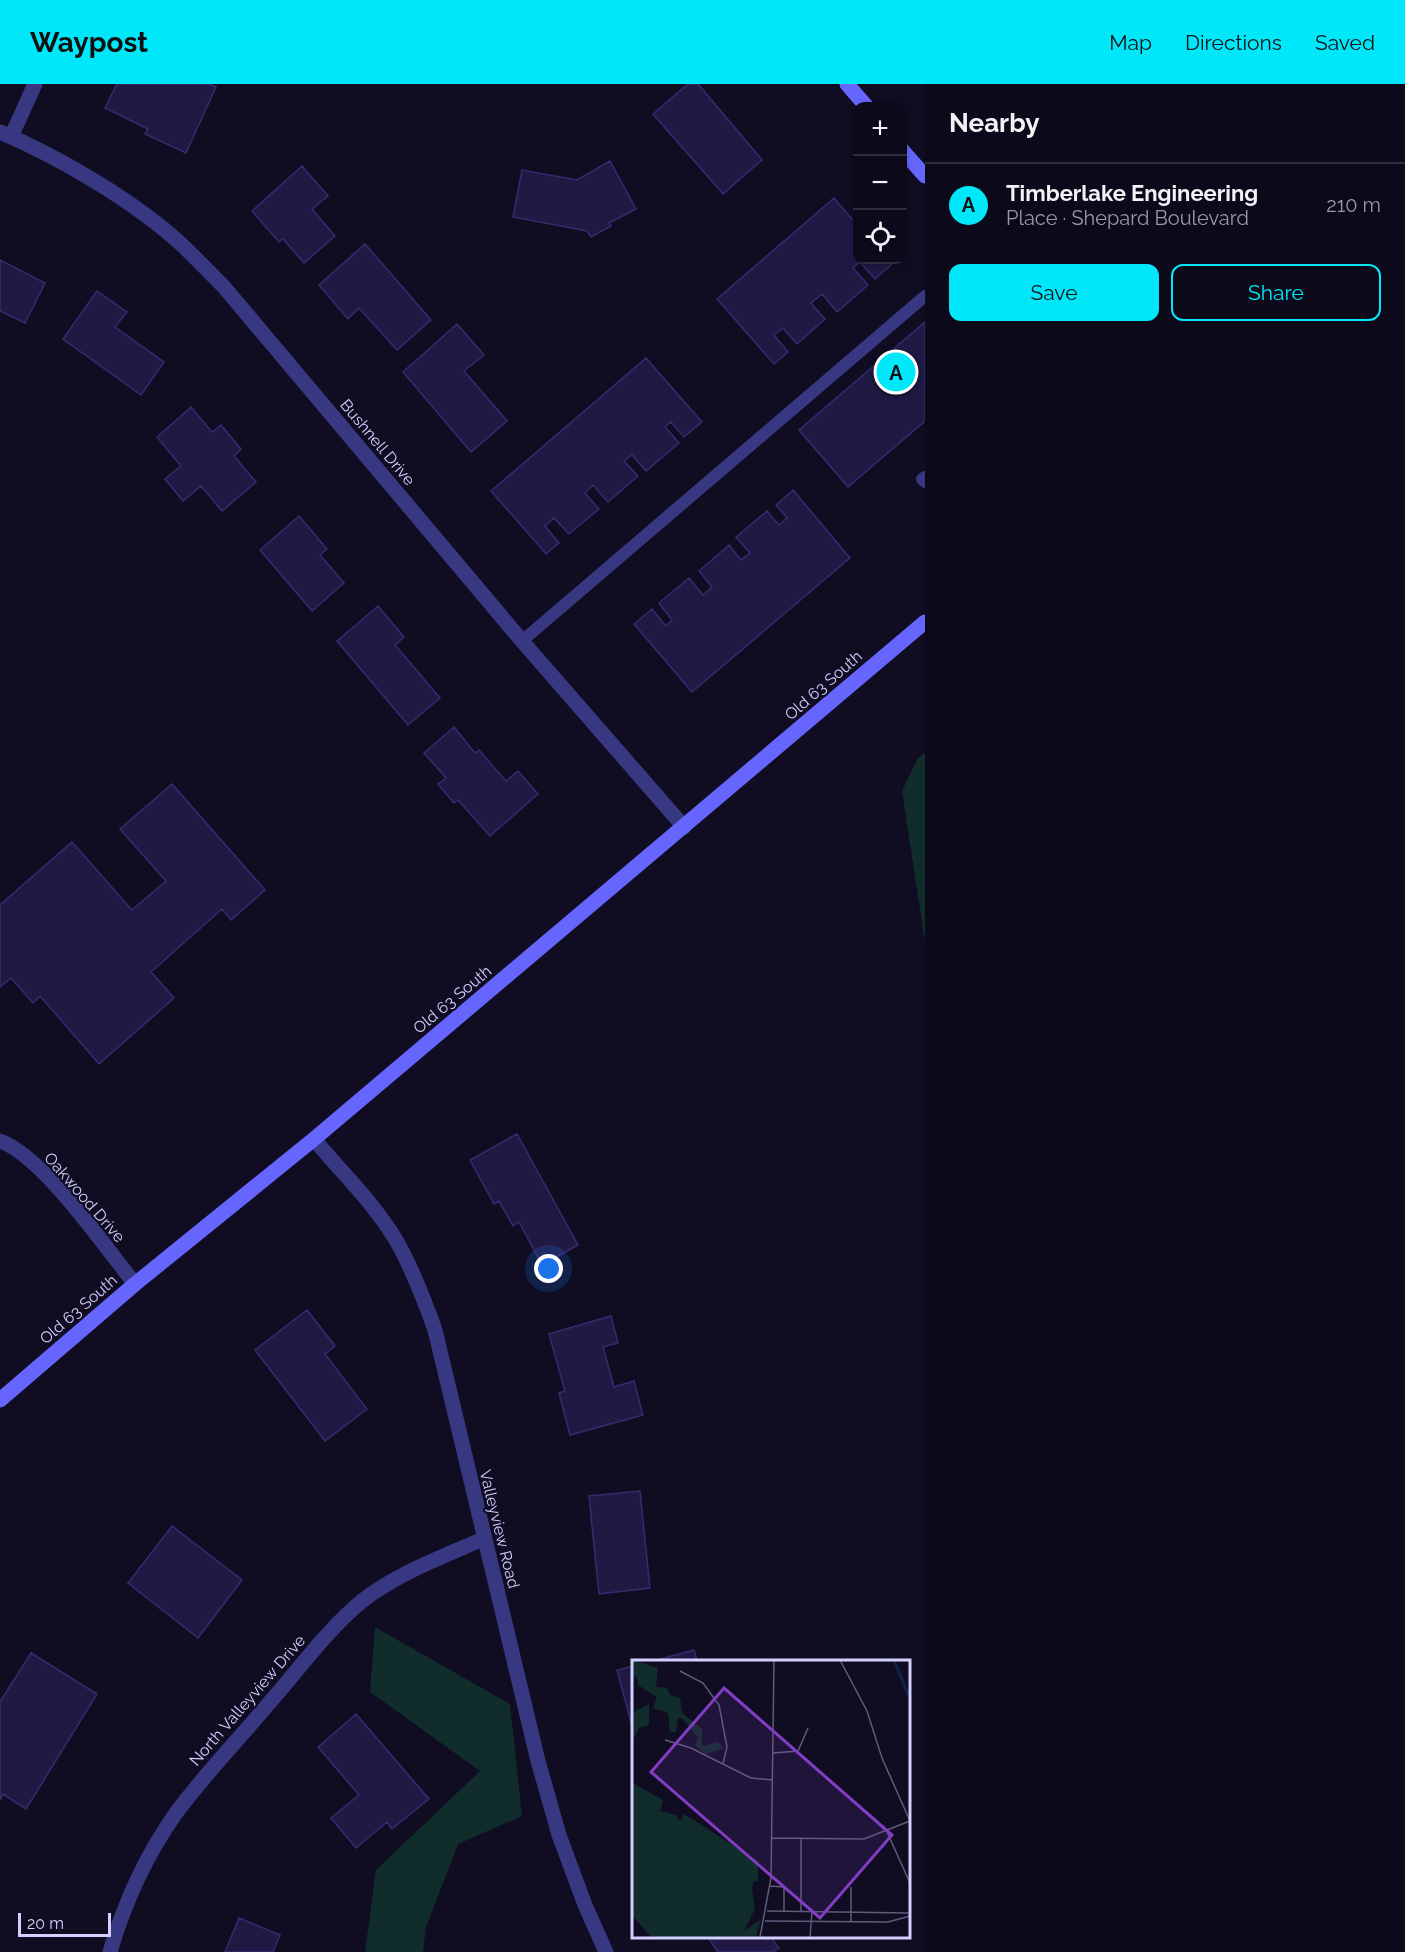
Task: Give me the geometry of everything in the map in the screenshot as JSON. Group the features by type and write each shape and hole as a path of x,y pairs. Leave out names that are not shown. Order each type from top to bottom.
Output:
{"main road":[{"path":"847,84 863,102"},
{"path":"907,155 924,174"},
{"name":"Old 63 South","path":"0,1400 135,1284 314,1139 925,622"}],"street":[{"path":"5,134 35,84"},
{"name":"Bushnell Drive","path":"5,134 79,173 125,202 181,244 224,287 522,641 684,827"},
{"name":"Valleyview Road","path":"314,1139 364,1197 395,1239 418,1283 435,1330 483,1539 538,1761 559,1835 585,1905 606,1952"},
{"name":"Oakwood Drive","path":"0,1141 38,1167 135,1284"},
{"name":"North Valleyview Drive","path":"110,1952 134,1890 176,1814 215,1764 301,1664 350,1612 376,1592 412,1571 483,1539"}],"lane":[{"path":"522,641 925,296"},
{"path":"925,477 922,479 925,483"}],"green space":[{"path":"925,753 925,942 902,791 918,758"},
{"path":"375,1627 510,1704 522,1816 458,1844 426,1927 423,1952 365,1952 376,1870 480,1771 370,1692"}],"building":[{"path":"117,84 209,84 216,87 186,153 145,134 148,129 105,108"},
{"path":"688,84 698,84 762,160 723,194 653,114"},
{"path":"610,161 636,209 609,223 611,226 591,237 587,231 513,217 522,170 577,180"},
{"path":"302,166 328,196 312,209 335,236 304,263 283,239 279,242 252,211"},
{"path":"834,198 853,220 853,264 858,264 853,268 868,285 837,312 822,294 811,303 825,319 797,344 783,328 774,335 788,352 774,364 717,299"},
{"path":"365,244 431,320 397,350 359,308 348,319 319,285"},
{"path":"0,260 45,283 25,323 0,311"},
{"path":"862,264 890,264 891,265 875,279"},
{"path":"97,291 127,312 115,327 164,362 141,395 63,339"},
{"path":"925,322 925,421 848,487 799,430"},
{"path":"457,324 484,355 464,371 507,421 471,452 403,372"},
{"path":"646,358 702,422 684,437 671,422 665,427 679,443 646,471 632,455 624,461 638,476 608,502 593,485 585,493 599,509 569,534 554,518 545,526 559,543 546,554 491,491"},
{"path":"191,407 212,432 221,425 241,449 234,456 256,482 222,511 201,486 183,501 165,479 181,466 157,437"},
{"path":"793,490 850,558 692,692 634,624 652,609 666,626 672,620 659,603 689,578 703,595 712,587 699,571 729,545 741,560 750,553 736,537 767,511 779,525 787,518 776,505"},
{"path":"299,516 327,549 320,555 344,583 312,611 260,550"},
{"path":"378,606 404,637 395,645 440,698 408,725 337,641"},
{"path":"454,727 475,753 479,750 506,781 518,771 538,794 490,836 458,800 454,803 438,784 446,778 424,753"},
{"path":"172,784 265,890 231,920 222,909 151,972 174,998 99,1064 40,996 33,1003 11,978 0,987 0,905 72,842 132,910 166,881 120,829"},
{"path":"517,1134 578,1245 542,1265 519,1222 513,1226 499,1201 494,1204 470,1160"},
{"path":"307,1310 335,1346 325,1354 367,1409 325,1441 255,1350"},
{"path":"611,1316 618,1343 603,1347 614,1387 634,1381 643,1415 570,1435 559,1393 565,1391 549,1334"},
{"path":"640,1491 650,1588 599,1594 589,1496"},
{"path":"172,1526 242,1580 198,1638 128,1583"},
{"path":"694,1650 697,1660 657,1660"},
{"path":"31,1653 97,1694 26,1809 3,1794 0,1800 0,1702"},
{"path":"632,1666 632,1726 617,1670"},
{"path":"356,1714 429,1799 392,1829 387,1822 356,1848 331,1818 359,1795 318,1747"},
{"path":"239,1918 280,1935 273,1952 225,1952"},
{"path":"708,1937 771,1937 779,1948 773,1952 718,1952"}],"place":[{"name":"Timberlake Engineering","path":"896,372"}]}
